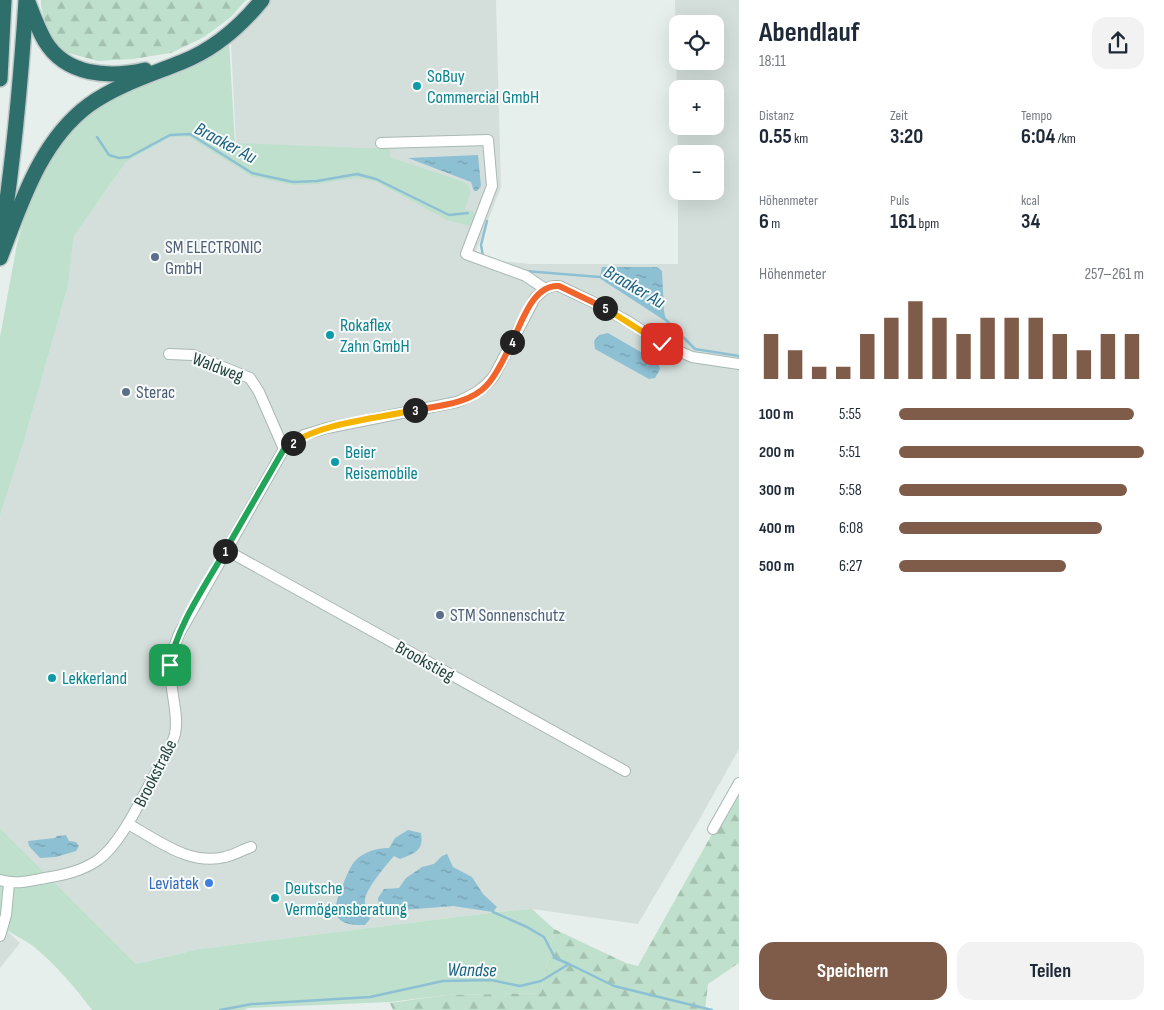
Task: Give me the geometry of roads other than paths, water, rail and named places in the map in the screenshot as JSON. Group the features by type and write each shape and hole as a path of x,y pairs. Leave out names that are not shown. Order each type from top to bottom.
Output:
{"highway":[{"path":"27,0 45,41 62,60 75,67 89,72 105,74 132,73 183,62"},
{"path":"0,251 19,105 27,0"},
{"path":"0,258 21,205 43,158 57,137 73,119 89,105 114,90 141,77 183,62 229,35 247,19 262,0"},
{"path":"0,79 4,4"}],"street":[{"path":"381,142 488,140 492,186 466,254 526,276 545,289 559,286 629,322 662,344 692,357 739,364"},
{"name":"Brookstraße","path":"5,881 62,876 89,866 101,858 128,824 175,736 176,716 170,665 175,644 284,449 304,435 327,428 457,402 486,387 494,376 535,298 545,289"},
{"name":"Waldweg","path":"169,354 193,355 250,378 260,392 284,449"},
{"name":"Brookstieg","path":"226,550 625,771"},
{"path":"712,829 739,783"},
{"path":"128,824 175,850 197,858 225,857 251,847"},
{"path":"0,936 6,915 5,881"}],"water":[{"path":"478,155 481,186 477,191 474,191 471,182 408,158"},
{"path":"602,267 657,267 662,271 666,320 600,277"},
{"path":"608,333 658,362 660,369 655,378 649,379 595,349 594,341 599,335"},
{"path":"408,830 421,833 420,848 400,859 394,856 377,877 365,900 370,919 365,925 355,925 341,921 337,916 336,904 354,862 370,851 389,848 395,838"},
{"path":"66,835 69,841 76,842 79,846 76,851 56,857 40,858 29,846 28,841"},
{"path":"447,854 453,867 472,877 483,894 497,907 493,912 453,906 391,911 379,907 378,898 384,889 399,888 406,878 422,867 434,864"}],"waterway":[{"name":"Braaker Au","path":"97,137 109,155 119,158 129,157 170,135 190,134 252,173 293,182 317,181 357,174 376,179 449,215 468,213"},
{"name":"Braaker Au","path":"483,256 481,245 487,221"},
{"name":"Braaker Au","path":"525,271 600,277 666,320 695,349 739,356"},
{"path":"493,912 544,937 555,958 569,964"},
{"name":"Wandse","path":"220,1010 252,1004 370,997 443,981 491,980 520,986 541,981 569,964 614,986 712,1010"}],"place":[{"name":"SoBuy Commercial GmbH","path":"417,86"},
{"name":"SM ELECTRONIC GmbH","path":"155,257"},
{"name":"Rokaflex Zahn GmbH","path":"330,335"},
{"name":"Sterac","path":"126,392"},
{"name":"Beier Reisemobile","path":"335,462"},
{"name":"STM Sonnenschutz","path":"440,615"},
{"name":"Lekkerland","path":"52,678"},
{"name":"Leviatek","path":"209,883"},
{"name":"Deutsche Vermögensberatung","path":"275,898"}]}
